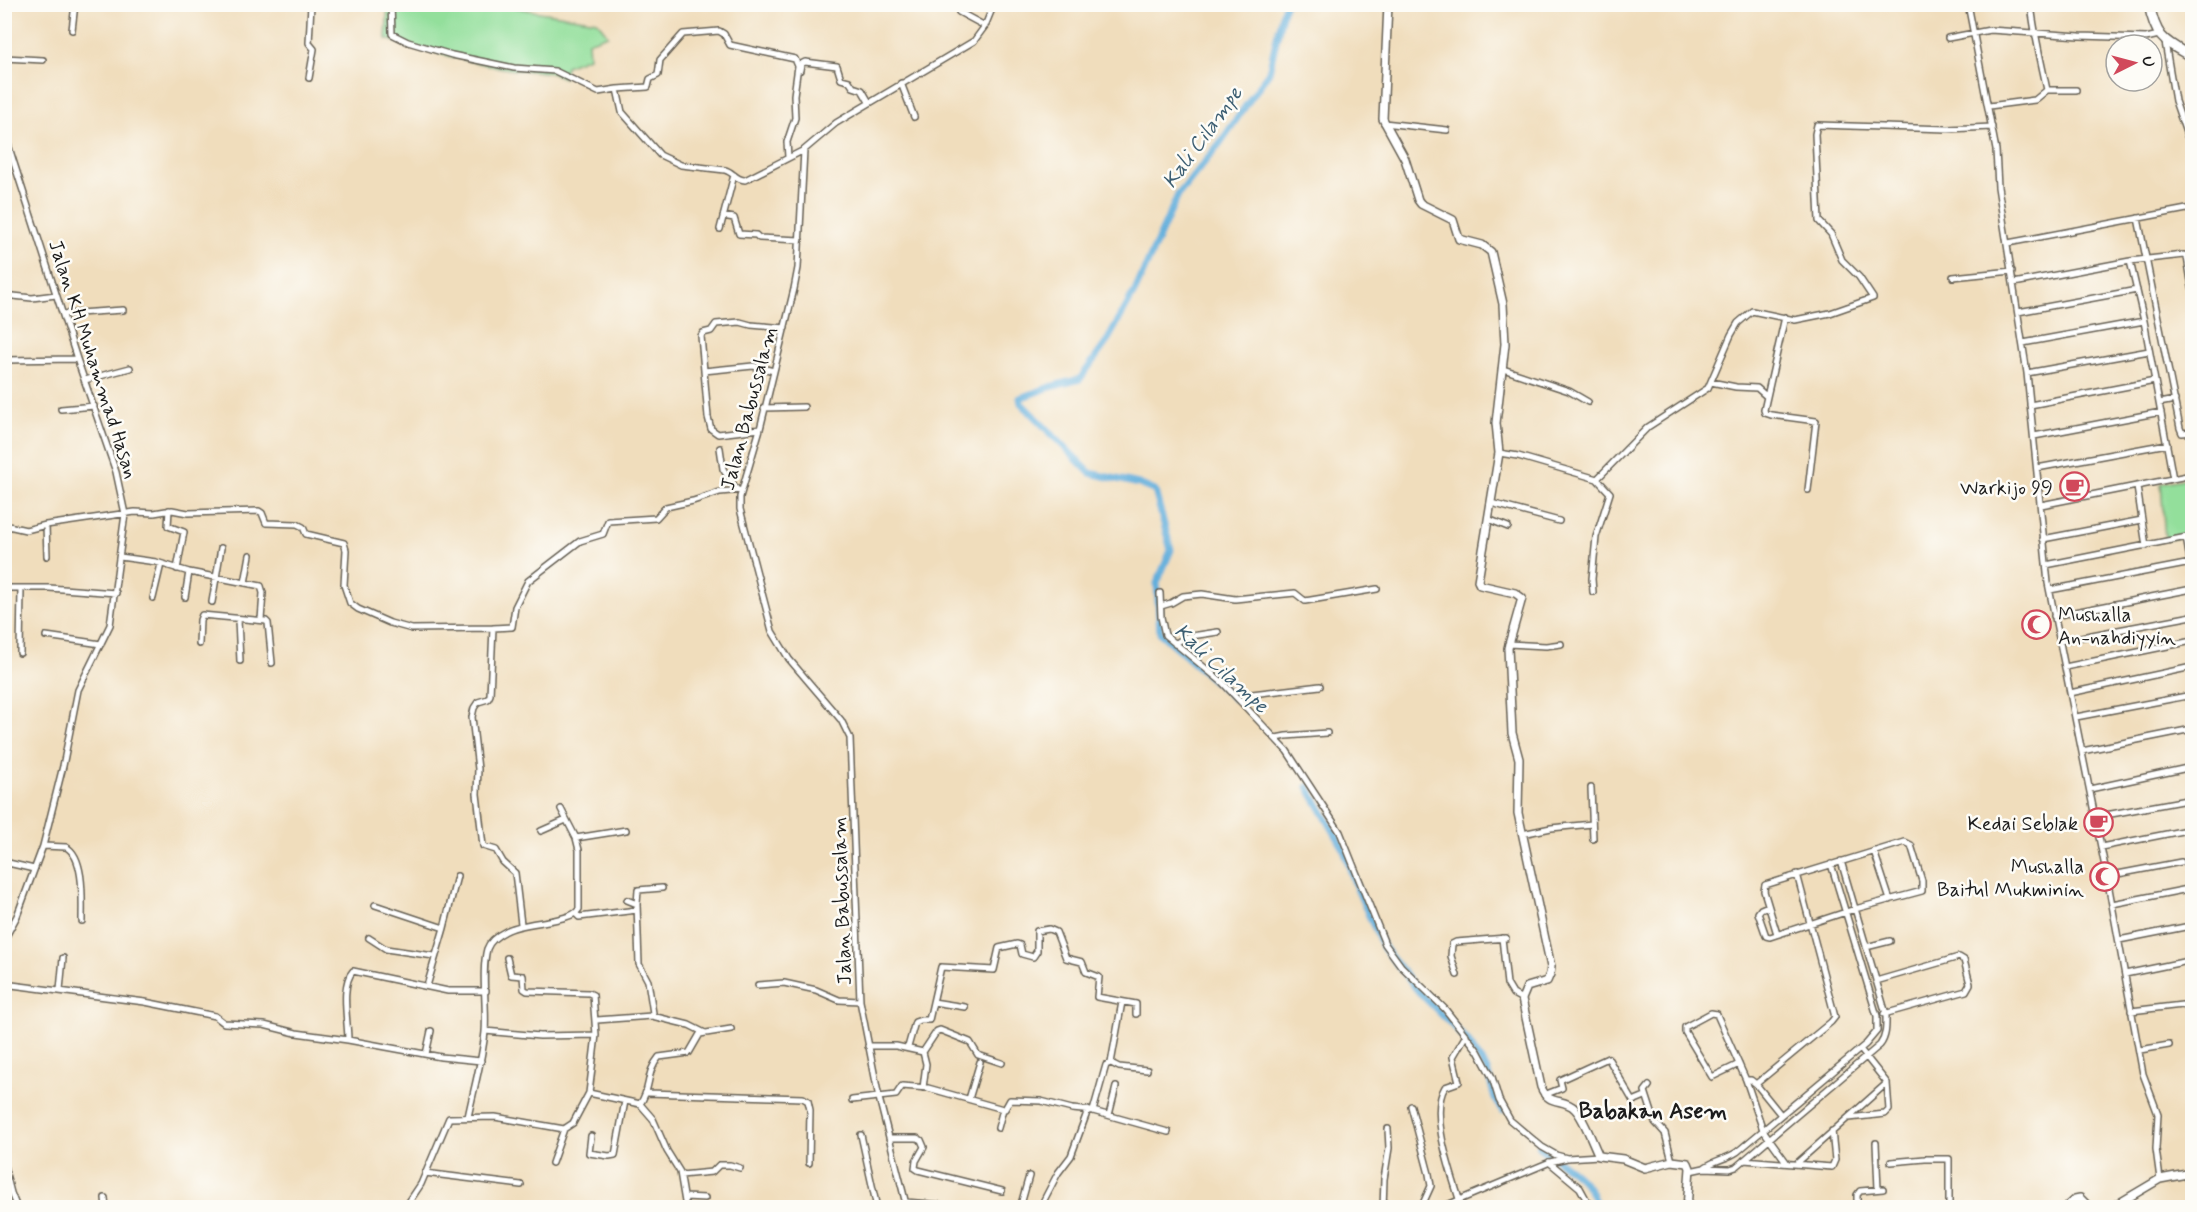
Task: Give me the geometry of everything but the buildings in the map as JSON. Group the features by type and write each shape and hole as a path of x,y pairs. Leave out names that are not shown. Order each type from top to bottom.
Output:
{"main road":[{"path":"2149,4 2153,23 2159,33"},
{"path":"2164,39 2193,57"}],"street":[{"path":"72,30 75,4"},
{"path":"309,78 314,49 309,43 311,4"},
{"path":"391,4 392,34 408,42 514,69 555,71 598,92 648,87 650,80 658,75 660,60 683,34 719,31 724,34 730,45 794,59 798,62 794,95 795,118 787,142 788,157"},
{"path":"617,90 622,112 660,154 681,165 730,171 745,180 804,150 819,135 869,102 974,41 986,26 994,4"},
{"path":"1388,4 1384,123 1401,150 1421,204 1453,220 1459,239 1482,245 1491,252 1505,324 1503,369 1496,423 1499,453 1478,583 1515,593 1522,598 1508,644 1511,722 1519,759 1518,804 1522,834 1551,967 1548,980 1527,987 1522,999 1544,1095 1550,1100 1570,1106 1577,1111 1599,1156"},
{"path":"1968,4 1989,106 1998,187 2013,270 2027,373 2046,565 2054,616 2076,717 2144,1074 2158,1114 2156,1149 2160,1179"},
{"path":"2031,4 2047,90"},
{"path":"959,12 986,26"},
{"path":"1948,38 1990,30 2104,36"},
{"path":"2164,48 2175,101 2193,150"},
{"path":"4,58 43,60"},
{"path":"799,87 801,66 804,62 834,65 839,68 840,79 850,81 853,87 862,90 869,102"},
{"path":"902,83 915,117"},
{"path":"1989,106 2035,99 2047,90 2076,90"},
{"path":"1384,123 1447,130"},
{"path":"2182,123 2193,124"},
{"path":"1597,479 1648,426 1708,388 1731,335 1738,323 1752,311 1795,320 1830,314 1873,298 1858,276 1842,260 1831,234 1819,221 1815,146 1817,125 1948,129 1992,127"},
{"name":"Jalan KH Muhammad Hasan","path":"4,132 116,472 125,514 110,625 78,690 44,846 27,893 4,940"},
{"name":"Jalan Babussalam","path":"804,150 800,240 794,289 760,429 739,490 740,509 772,631 789,659 841,720 850,738 860,1001 879,1098 906,1205"},
{"path":"720,229 734,175"},
{"path":"2008,243 2193,208"},
{"path":"723,216 734,218 739,234 756,235 759,238 800,240"},
{"path":"2138,218 2181,431 2182,433 2193,432"},
{"path":"2014,283 2130,261 2185,255 2193,287"},
{"path":"2130,261 2144,321 2173,479"},
{"path":"1953,277 2013,270"},
{"path":"2018,312 2137,290"},
{"path":"4,296 32,298 56,295"},
{"path":"64,314 123,310"},
{"path":"1785,317 1775,367 1766,396 1765,413 1816,421 1808,490"},
{"path":"2023,343 2144,321"},
{"path":"760,429 718,434 713,432 709,425 702,334 711,331 715,325 740,322 751,326 785,328"},
{"path":"2027,373 2149,351"},
{"path":"4,360 77,359"},
{"path":"704,370 753,366 774,371"},
{"path":"85,380 130,368"},
{"path":"1503,369 1569,391 1588,402"},
{"path":"2030,405 2155,381"},
{"path":"1711,382 1736,387 1757,387 1766,396"},
{"path":"2159,403 2175,400"},
{"path":"61,409 94,406"},
{"path":"764,408 804,407"},
{"path":"2034,436 2161,412"},
{"path":"2037,468 2167,444"},
{"path":"720,448 723,469 739,490"},
{"path":"1499,453 1518,456 1597,479 1610,493 1596,537 1593,592"},
{"path":"2041,505 2191,475 2193,488"},
{"path":"2137,487 2146,546"},
{"path":"4,525 26,530 135,512 259,511 266,523 297,524 303,527 306,534 342,542 346,545 344,585 350,603 358,609 390,624 412,628 493,628 512,627 515,607 528,581 580,541 603,534 608,522 656,518 666,507 720,492 739,490"},
{"path":"1491,503 1559,521"},
{"path":"169,510 168,526 184,532 177,569"},
{"path":"1488,519 1508,527"},
{"path":"2043,539 2142,520"},
{"path":"46,525 47,556"},
{"path":"2046,565 2193,536"},
{"path":"2186,537 2193,572"},
{"path":"212,602 221,548"},
{"path":"245,583 250,555"},
{"path":"120,557 257,584 263,588 261,620"},
{"path":"2050,590 2191,563"},
{"path":"153,598 161,564"},
{"path":"185,597 189,572"},
{"path":"4,588 49,588 116,593"},
{"path":"20,653 21,588"},
{"path":"1161,606 1179,597 1202,594 1235,599 1295,593 1305,601 1377,589"},
{"path":"2054,616 2193,589"},
{"path":"1160,593 1163,631 1175,644 1216,677 1287,751 1340,832 1385,944 1401,966 1434,998 1488,1068 1499,1100 1513,1124 1542,1148 1564,1159"},
{"path":"199,644 202,615 238,620 261,620 268,622 272,663"},
{"path":"2060,641 2193,616"},
{"path":"238,620 240,661"},
{"path":"493,628 490,695 488,699 478,702 472,713 478,769 477,794 483,846 496,850 503,862 516,873 521,924"},
{"path":"1175,644 1185,637 1218,632"},
{"path":"46,636 101,644"},
{"path":"2065,667 2193,641"},
{"path":"1508,644 1542,646 1561,644"},
{"path":"2070,693 2193,667"},
{"path":"1240,701 1252,694 1320,686"},
{"path":"2076,717 2193,695"},
{"path":"2082,751 2193,729"},
{"path":"1276,738 1327,733"},
{"path":"2090,789 2193,767"},
{"path":"1591,788 1593,839"},
{"path":"2095,817 2193,799"},
{"path":"561,809 576,838 580,869 580,905 576,914"},
{"path":"541,831 566,820"},
{"path":"1522,834 1551,828 1592,824"},
{"path":"2101,847 2193,829"},
{"path":"576,838 626,830"},
{"path":"1768,906 1758,913 1766,936 1770,937 1855,909 1923,890 1911,845 1907,842 1874,851 1765,885 1764,891 1777,934"},
{"path":"44,846 66,847 74,854 80,874 82,921"},
{"path":"1874,851 1890,900"},
{"path":"1689,1171 1704,1168 1730,1169 1744,1160 1884,1040 1886,1014 1841,861"},
{"path":"4,862 34,869"},
{"path":"2107,876 2181,862"},
{"path":"1704,1168 1731,1156 1872,1039 1876,1031 1877,1016 1831,864"},
{"path":"1756,1084 1834,1019 1835,1013 1797,874"},
{"path":"428,986 434,956 444,928 457,876"},
{"path":"652,1016 650,989 639,964 638,890 662,888"},
{"path":"2112,904 2188,889"},
{"path":"627,900 637,907"},
{"path":"375,905 444,928"},
{"path":"468,1117 481,1061 485,1031 485,965 490,943 504,932 521,924 576,914 579,917 637,907"},
{"path":"2119,940 2185,927"},
{"path":"908,1047 915,1022 929,1020 941,967 994,970 999,948 1017,944 1020,945 1022,954 1033,957 1036,951 1037,931 1044,929 1056,932 1066,958 1082,962 1086,972 1098,976 1097,997 1136,1004 1136,1014"},
{"path":"369,938 387,949 434,956"},
{"path":"1456,975 1451,956 1452,944 1504,938 1507,984 1513,994 1522,999"},
{"path":"1866,947 1890,941"},
{"path":"1876,981 1959,957 1964,960 1970,984 1969,989 1877,1016"},
{"path":"60,990 63,958"},
{"path":"507,958 510,975 523,976 524,989 527,991 553,990 593,995 597,1020 589,1093 573,1123 564,1129 552,1163"},
{"path":"2125,974 2188,961"},
{"path":"348,1040 346,989 347,980 353,971 448,991 486,991"},
{"path":"758,985 784,983 816,990 839,1000 860,1001"},
{"path":"4,984 145,1002 215,1016 224,1023 264,1025 296,1033 481,1061"},
{"path":"933,1002 965,1007"},
{"path":"1044,1200 1058,1173 1071,1156 1106,1065 1110,1063 1122,1002"},
{"path":"2131,1011 2182,1005 2193,1009"},
{"path":"1739,1064 1712,1077 1690,1042 1685,1027 1702,1016 1715,1013 1739,1064 1746,1080 1763,1130 1787,1163"},
{"path":"597,1020 652,1016 689,1025 705,1033"},
{"path":"640,1104 648,1093 651,1067 659,1057 689,1053 700,1034 731,1029"},
{"path":"923,1052 940,1030 970,1042 978,1055 1002,1063"},
{"path":"426,1054 431,1031"},
{"path":"485,1031 540,1036 596,1035"},
{"path":"1459,1199 1444,1149 1440,1097 1445,1087 1459,1082 1453,1057 1464,1038"},
{"path":"2139,1050 2169,1045"},
{"path":"868,1046 908,1047 923,1052"},
{"path":"1848,1118 1887,1113 1887,1083 1860,1049"},
{"path":"923,1052 926,1064 923,1088"},
{"path":"1544,1095 1562,1088 1560,1080 1608,1058 1633,1101 1645,1096"},
{"path":"969,1099 981,1062"},
{"path":"1110,1063 1147,1070"},
{"path":"1746,1080 1751,1080 1756,1084 1781,1115"},
{"path":"1796,1164 1887,1083"},
{"path":"852,1100 896,1095 902,1086 923,1088 1003,1109"},
{"path":"1650,1086 1645,1091 1645,1096 1655,1122 1665,1133 1672,1161"},
{"path":"1109,1116 1116,1087"},
{"path":"589,1093 640,1104 655,1123 681,1175 686,1208"},
{"path":"648,1093 803,1098 808,1101 810,1110 809,1163"},
{"path":"998,1128 1003,1109 1010,1100 1041,1101 1090,1111 1168,1132"},
{"path":"591,1136 589,1153 615,1155 625,1101"},
{"path":"1411,1106 1431,1186 1422,1208"},
{"path":"405,1208 421,1184 447,1120 451,1117 508,1119 564,1129"},
{"path":"1383,1208 1384,1179 1389,1156 1388,1129"},
{"path":"1744,1160 1829,1167 1835,1160 1832,1131"},
{"path":"861,1135 877,1208"},
{"path":"889,1138 921,1140 924,1147 915,1165 918,1170 1002,1191"},
{"path":"1857,1208 1858,1192 1880,1189 1876,1143"},
{"path":"1440,1208 1448,1207 1459,1199 1550,1162 1599,1156 1623,1159 1645,1168 1672,1161 1686,1162 1689,1165 1687,1208"},
{"path":"1892,1162 1949,1159 1949,1208"},
{"path":"1550,1162 1580,1188 1592,1208"},
{"path":"681,1175 712,1172 719,1165 740,1168"},
{"path":"4,1166 17,1208"},
{"path":"425,1173 521,1185"},
{"path":"2111,1208 2160,1179 2193,1173"},
{"path":"1020,1208 1029,1176"},
{"path":"685,1197 705,1197"},
{"path":"105,1198 106,1208"},
{"path":"2065,1208 2075,1199 2080,1198 2090,1208"},
{"path":"906,1205 942,1205 945,1208"}],"green space":[{"path":"388,4 504,5 597,21 608,35 588,42 589,57 566,66 564,78 544,72 478,63 386,39"},
{"path":"2188,478 2192,499 2192,535 2165,540 2161,483"}],"waterway":[{"name":"Kali Cilampe","path":"1234,698 1160,633 1157,583 1171,550 1155,491 1139,484 1090,473 1021,403 1020,398 1080,379 1106,343 1135,291 1178,195 1220,143 1269,72 1286,4"},
{"name":"Kali Cilampe","path":"1308,787 1343,847 1355,884 1383,947 1419,992 1467,1040 1487,1070 1495,1098 1502,1110"},
{"name":"Kali Cilampe","path":"1539,1147 1582,1181 1594,1198 1596,1208"}],"place":[{"name":"Warkijo 99","path":"2074,487"},
{"name":"Mushalla An-nahdiyyin","path":"2037,625"},
{"name":"Kedai Seblak","path":"2099,823"},
{"name":"Mushalla Baitul Mukminin","path":"2105,877"}],"district":[{"name":"Babakan Asem","path":"1653,1110"}]}
